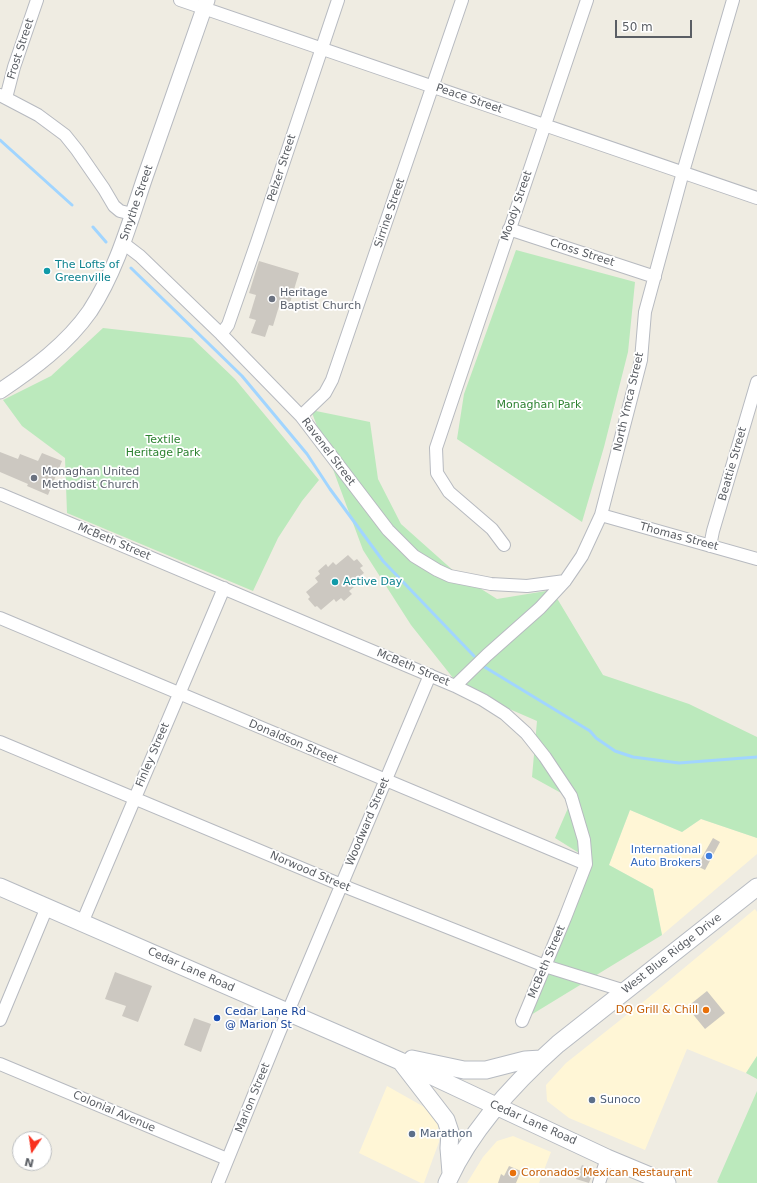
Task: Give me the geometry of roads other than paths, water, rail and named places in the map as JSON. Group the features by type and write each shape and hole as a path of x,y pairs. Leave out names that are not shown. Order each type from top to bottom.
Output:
{"main road":[{"name":"Cedar Lane Road","path":"0,887 400,1061 606,1158 667,1183"},
{"name":"West Blue Ridge Drive","path":"449,1178 477,1129 515,1085 541,1059 757,887"},
{"name":"Cedar Lane Road","path":"381,1053 464,1070 486,1070 525,1060 541,1059"},
{"name":"Cedar Lane Road","path":"400,1061 446,1120 450,1132 449,1178"}],"street":[{"name":"Frost Street","path":"3,97 37,0"},
{"name":"Peace Street","path":"180,0 206,4 322,48 544,126 757,198"},
{"name":"Pelzer Street","path":"221,334 228,325 338,0"},
{"name":"Sirrine Street","path":"301,416 324,393 332,380 462,0"},
{"name":"Moody Street","path":"504,545 492,529 449,492 437,473 436,448 586,0"},
{"name":"North Ymca Street","path":"455,686 487,654 540,608 565,581 582,556 601,515 641,360 645,312 683,172 733,0"},
{"name":"Smythe Street","path":"0,391 59,346 89,311 102,291 123,243 206,4"},
{"path":"3,97 38,115 65,135 104,189 114,206 120,211 132,214"},
{"name":"Cross Street","path":"509,229 655,277"},
{"name":"Ravenel Street","path":"123,243 140,256 221,334 301,416 388,530 407,550 424,563 450,576 491,584 527,586 565,581"},
{"name":"Beattie Street","path":"710,546 713,531 757,382"},
{"name":"McBeth Street","path":"0,494 455,686 483,700 505,714 526,733 545,757 571,796 584,840 586,864 522,1021"},
{"name":"Thomas Street","path":"601,515 757,559"},
{"name":"Finley Street","path":"82,922 224,588"},
{"name":"Donaldson Street","path":"0,618 586,864"},
{"name":"Woodward Street","path":"288,1013 430,675"},
{"name":"Norwood Street","path":"0,742 342,885 545,966 625,991"},
{"path":"0,1020 47,907"},
{"name":"Marion Street","path":"218,1183 288,1013"},
{"name":"Colonial Avenue","path":"0,1064 228,1159"},
{"path":"599,1183 606,1158"}],"waterway":[{"path":"0,140 72,205"},
{"path":"93,227 106,242"},
{"path":"131,268 242,376 307,454 330,489 383,561 474,656"},
{"path":"483,666 590,731 596,738 615,751 633,757 679,763 757,757"}],"place":[{"name":"The Lofts of Greenville","path":"47,271"},
{"name":"Heritage Baptist Church","path":"272,299"},
{"name":"Monaghan United Methodist Church","path":"34,478"},
{"name":"Active Day","path":"335,582"},
{"name":"International Auto Brokers","path":"709,856"},
{"name":"DQ Grill & Chill","path":"706,1010"},
{"name":"Cedar Lane Rd @ Marion St","path":"217,1018"},
{"name":"Sunoco","path":"592,1100"},
{"name":"Marathon","path":"412,1134"},
{"name":"Coronados Mexican Restaurant","path":"513,1173"}],"park label":[{"name":"Monaghan Park","path":"539,405"},
{"name":"Textile Heritage Park","path":"163,446"}]}
